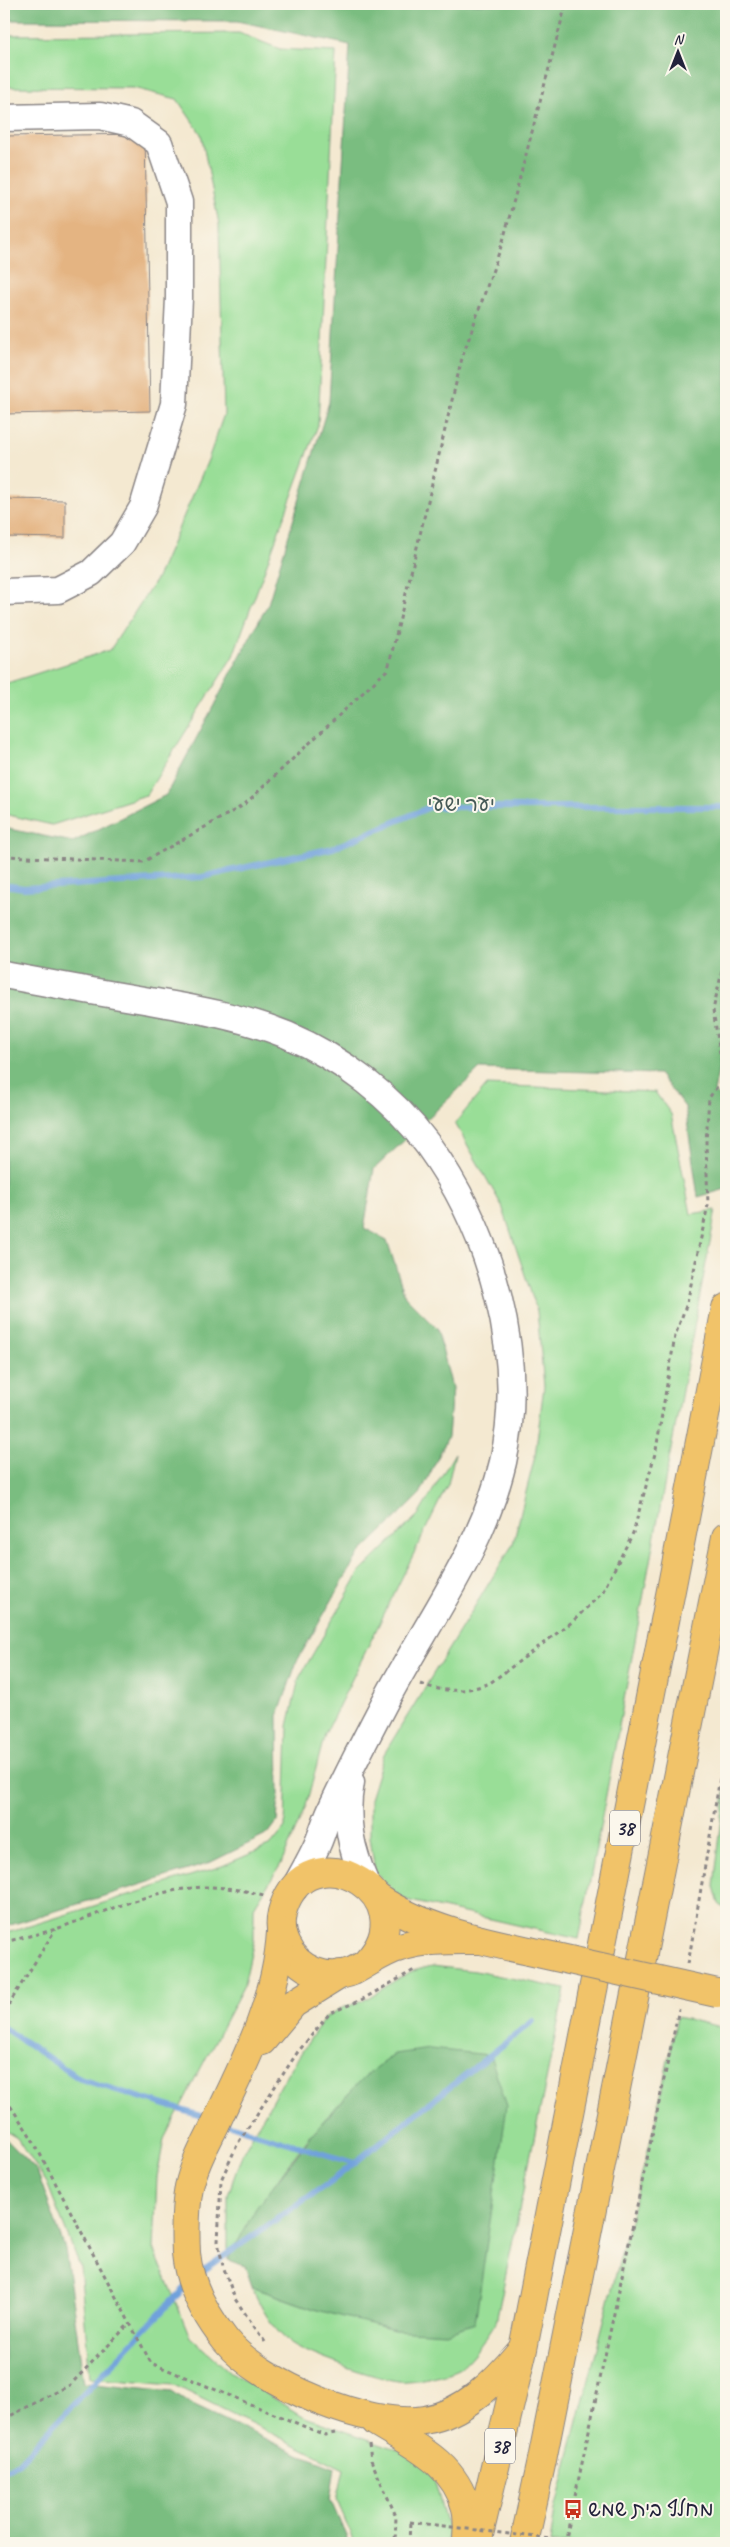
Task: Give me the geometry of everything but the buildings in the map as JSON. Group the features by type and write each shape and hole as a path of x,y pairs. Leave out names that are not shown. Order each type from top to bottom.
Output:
{"main road":[{"name":"38","path":"477,2543 523,2348 726,1308"},
{"name":"38","path":"524,2543 726,1537"},
{"path":"523,2348 487,2387 463,2405 444,2415 425,2420 404,2422 369,2417 343,2410 296,2390 257,2367 227,2343 205,2310 193,2284 186,2248 185,2222 189,2188 200,2154 244,2064 273,1988 281,1932 280,1920 289,1896 307,1878 325,1872 344,1873 405,1914 479,1940 722,1995"},
{"path":"368,1961 378,1946 384,1928 384,1916 372,1891"},
{"path":"281,1932 290,1953 302,1965 323,1974 341,1974 352,1971 385,1952 412,1944 445,1939 479,1940"},
{"path":"244,2064 293,2004 341,1974"},
{"path":"369,2417 431,2456 451,2475 467,2510 467,2543"},
{"path":"533,2543 542,2460"}],"street":[{"path":"4,118 100,116 131,123 159,143 180,202 180,298 174,404 143,507 122,543 91,574 58,590 4,592"},
{"path":"4,975 232,1017 287,1035 334,1058 381,1096 427,1143 454,1185 474,1226 488,1262 505,1330 510,1408 503,1460 487,1517 458,1574 399,1676 331,1809 319,1841 289,1896"},
{"path":"357,1760 348,1797 348,1829 356,1862 372,1891"}],"path":[{"path":"4,856 143,862 244,805 388,669 462,358 503,241 566,4"},
{"path":"399,1676 438,1691 475,1689 490,1683 572,1622 602,1593 633,1533 656,1450 675,1336 687,1303 708,1205 706,1142 709,1098 724,1077 713,1010 726,954"},
{"path":"688,1968 726,1743"},
{"path":"4,1942 55,1929 143,1898 206,1887 236,1889 265,1896 289,1896"},
{"path":"4,2012 55,1929"},
{"path":"271,2347 264,2341 235,2299 223,2266 218,2242 221,2180 238,2143 297,2053 330,2013 361,2000 424,1965"},
{"path":"566,2543 680,2006"},
{"path":"4,2101 11,2107 31,2137 151,2363 325,2434 343,2432"},
{"path":"4,2419 70,2385 129,2324"},
{"path":"369,2417 371,2460 396,2516 395,2543"},
{"path":"409,2543 410,2522 584,2543"}],"green space":[{"name":"יער ישעי","path":"4,4 726,4 726,1029 714,1092 726,1101 726,1189 698,1197 685,1107 659,1074 480,1069 374,1169 364,1228 387,1240 405,1296 437,1328 452,1388 448,1437 420,1494 358,1555 297,1661 278,1716 279,1794 277,1822 268,1834 207,1864 4,1927 4,828 73,842 166,795 268,604 329,402 350,45 237,21 4,20"},
{"path":"239,33 280,49 336,52 318,425 233,656 146,795 52,825 4,814 4,684 110,650 157,578 208,460 224,414 219,224 201,134 177,99 133,88 4,87 4,35"},
{"path":"487,1085 655,1092 671,1114 691,1214 716,1210 579,1939 402,1899 375,1872 370,1837 370,1799 384,1754 513,1544 535,1456 544,1386 537,1311 502,1206 455,1123"},
{"path":"455,1453 448,1484 325,1734 306,1806 281,1864 254,1907 254,1940 244,1985 164,2139 157,2177 154,2249 190,2337 230,2372 305,2417 399,2450 432,2471 448,2530 447,2543 354,2543 337,2500 344,2469 174,2385 90,2378 80,2267 47,2183 17,2138 4,2130 4,1934 222,1866 271,1845 285,1828 288,1726 299,1678 360,1572 419,1514"},
{"path":"726,1782 726,1910 719,1904 714,1886"},
{"path":"432,1966 475,1971 565,1989 496,2322 476,2351 461,2367 431,2377 411,2381 398,2381 343,2366 312,2354 291,2343 273,2325 252,2287 317,2310 394,2054 344,2098 300,2148 244,2231 228,2260 228,2195 242,2154 286,2076 324,2018 342,2008 363,2001 409,1972"},
{"path":"677,2017 726,2028 726,2543 550,2543 555,2510 654,2127"},
{"path":"430,2049 490,2055 507,2106 475,2323 446,2333 394,2330 317,2310 252,2287 245,2266 228,2260 256,2208 320,2125 363,2078 394,2054"},
{"path":"4,2137 37,2171 65,2249 84,2383 172,2392 188,2403 296,2453 335,2468 330,2499 349,2543 4,2543"}],"waterway":[{"path":"4,885 24,888 202,877 333,848 430,807 726,807"},
{"path":"197,2275 333,2180 533,2021"},
{"path":"4,2028 80,2079 211,2119"},
{"path":"223,2123 354,2163"},
{"path":"4,2471 19,2462 187,2285"}],"place":[{"name":"מחלף בית שמש","path":"573,2509"}]}
